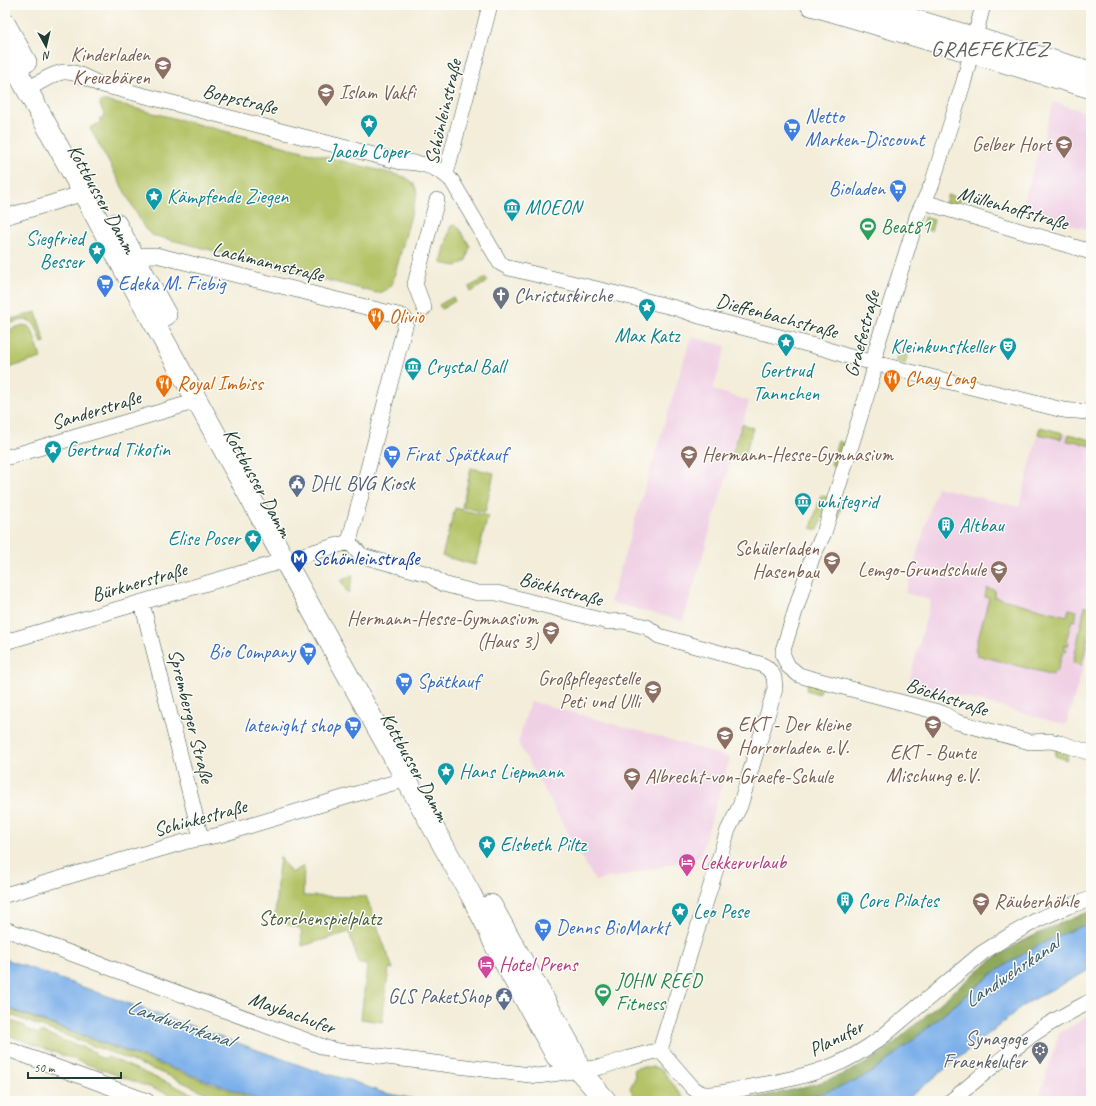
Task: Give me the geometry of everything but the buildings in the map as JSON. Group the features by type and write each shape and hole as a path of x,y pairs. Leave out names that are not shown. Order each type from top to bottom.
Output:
{"main road":[{"path":"811,5 973,45 1091,72"},
{"path":"864,5 1091,88"},
{"name":"Kottbusser Damm","path":"5,24 33,87 84,193 127,259 198,401 291,559 574,1053 579,1070"},
{"name":"Kottbusser Damm","path":"5,49 33,87 291,559 406,779 471,895 495,945 556,1056 579,1070 606,1101"}],"street":[{"name":"Schönleinstraße","path":"490,5 446,174 452,181 500,263"},
{"name":"Graefestraße","path":"792,671 785,661 783,655 784,650 812,558 824,533 869,388 873,374 876,349 917,216 932,184 964,80 983,5"},
{"name":"Boppstraße","path":"33,87 56,74 68,72 84,76 99,84 401,162 414,162 438,169 446,174"},
{"path":"5,218 84,193"},
{"path":"424,308 415,284 437,200"},
{"name":"Müllenhoffstraße","path":"924,202 1091,252"},
{"name":"Lachmannstraße","path":"127,259 156,255 176,259 402,316 405,319 406,322 349,542"},
{"name":"Dieffenbachstraße","path":"500,263 509,268 676,308 699,316 874,363 1066,411 1084,411 1091,413"},
{"name":"Sanderstraße","path":"5,458 198,401"},
{"path":"291,559 349,542"},
{"name":"Böckhstraße","path":"349,542 361,555 428,574 444,584 478,593 497,593 608,622 623,621 646,627 659,636 749,661 766,667 771,672 774,677 776,689 740,806 728,830 660,1050"},
{"name":"Bürknerstraße","path":"5,642 291,559"},
{"name":"Spremberger Straße","path":"142,603 201,838"},
{"name":"Böckhstraße","path":"792,671 809,678 942,713 962,724 1030,742 1050,741 1091,752"},
{"name":"Schinkestraße","path":"5,895 184,842 219,835 406,779"},
{"name":"Planufer","path":"660,1050 693,1088 699,1093 704,1094 716,1094 818,1071 844,1061 872,1045 972,960 993,946 1044,917 1091,899"},
{"name":"Maybachufer","path":"5,930 333,1050 538,1076 579,1070"},
{"path":"951,1101 1036,1032 1062,1016 1091,1002"},
{"path":"5,1048 147,1101"},
{"path":"579,1070 608,1065 660,1050"}],"shaded area":[{"name":"Gelber Hort","path":"1054,102 1091,114 1091,211 1086,229 1021,210"},
{"name":"Hermann-Hesse-Gymnasium","path":"691,337 726,346 713,390 749,401 683,621 610,602"},
{"name":"Lemgo-Grundschule","path":"1040,427 1091,440 1091,640 1066,725 909,682 931,600 905,593 937,487 1019,507"},
{"name":"Albrecht-von-Graefe-Schule","path":"530,701 658,736 730,758 700,857 595,881 518,743"},
{"path":"1091,1015 1091,1101 1038,1101 1059,1033"}],"green space":[{"path":"103,101 405,177 415,185 417,193 392,285 382,292 377,293 152,235 145,229 90,128 101,122 99,119 105,116 100,105"},
{"path":"948,195 962,199 953,206 945,203"},
{"path":"924,217 934,220 931,231 921,228"},
{"path":"455,225 458,227 470,246 466,261 456,266 441,263 450,228 451,226"},
{"path":"486,278 488,281 471,292 469,287"},
{"path":"453,297 455,301 442,309 439,305"},
{"path":"36,312 45,342 42,343 36,328 30,321 26,320 5,325 5,321"},
{"path":"23,325 28,326 32,330 41,358 5,369 5,331"},
{"path":"899,350 908,352 905,364 896,361"},
{"path":"742,424 753,428 744,458 732,455"},
{"path":"1040,427 1063,433 1061,439 1038,434"},
{"path":"1069,434 1091,440 1091,446 1074,441 1067,441"},
{"path":"838,441 846,444 838,467 831,465"},
{"path":"471,468 494,473 485,512 462,507"},
{"path":"821,495 829,498 818,530 811,528"},
{"path":"840,500 843,502 833,535 831,535"},
{"path":"455,508 488,516 475,565 442,556"},
{"path":"353,575 349,592 347,592 341,581"},
{"path":"987,588 995,590 994,597 1067,616 1069,609 1077,611 1075,621 1072,620 1066,641 1069,642 1068,646 1065,645 1064,648 1067,649 1066,652 1063,652 1057,672 1054,671 1053,675 977,655 978,651 975,650 989,598 985,597"},
{"path":"1085,606 1091,607 1091,623 1082,665 1073,663"},
{"path":"808,682 821,685 819,694 806,690"},
{"path":"1057,747 1069,752 1067,760 1055,756"},
{"name":"Storchenspielplatz","path":"280,857 291,873 304,866 303,896 366,896 393,969 389,968 382,1022 361,1019 367,965 359,964 349,932 302,946 301,929 275,920"},
{"path":"1091,911 1091,923 1045,942 990,975 883,1065 857,1081 797,1101 740,1101 819,1083 864,1064 888,1048 981,968 1007,950 1034,935"},
{"path":"5,1008 259,1101 233,1101 221,1096 219,1099 167,1075 5,1013"},
{"path":"5,1019 25,1026 26,1029 38,1034 41,1032 95,1052 95,1055 105,1059 108,1057 113,1059 209,1101 187,1101 5,1034"},
{"path":"650,1067 663,1071 685,1100 637,1101 630,1088 635,1078 634,1069"}],"water":[{"name":"Landwehrkanal","path":"1091,923 1091,969 1027,1003 905,1101 797,1101 844,1085 871,1073 884,1064 991,975 1027,952 1052,939"},
{"name":"Landwehrkanal","path":"5,959 313,1070 349,1080 381,1092 423,1101 264,1101 5,1007"}],"place":[{"name":"Kinderladen Kreuzbären","path":"163,80"},
{"name":"Islam Vakfi","path":"326,107"},
{"name":"Jacob Coper","path":"369,138"},
{"name":"Netto Marken-Discount","path":"792,142"},
{"name":"Gelber Hort","path":"1064,159"},
{"name":"Bioladen","path":"898,203"},
{"name":"Kämpfende Ziegen","path":"154,211"},
{"name":"MOEON","path":"512,222"},
{"name":"Beat81","path":"868,241"},
{"name":"Siegfried Besser","path":"97,265"},
{"name":"Edeka M. Fiebig","path":"105,298"},
{"name":"Christuskirche","path":"501,310"},
{"name":"Max Katz","path":"647,322"},
{"name":"Olivio","path":"376,331"},
{"name":"Gertrud Tannchen","path":"786,357"},
{"name":"Kleinkunstkeller","path":"1008,361"},
{"name":"Crystal Ball","path":"413,381"},
{"name":"Chay Long","path":"892,393"},
{"name":"Royal Imbiss","path":"164,398"},
{"name":"Gertrud Tikotin","path":"53,464"},
{"name":"Firat Spätkauf","path":"392,469"},
{"name":"Hermann-Hesse-Gymnasium","path":"689,469"},
{"name":"DHL BVG Kiosk","path":"297,498"},
{"name":"whitegrid","path":"803,516"},
{"name":"Altbau","path":"946,540"},
{"name":"Elise Poser","path":"253,553"},
{"name":"Schönleinstraße","path":"299,573"},
{"name":"Schülerladen Hasenbau","path":"832,575"},
{"name":"Lemgo-Grundschule","path":"999,584"},
{"name":"Hermann-Hesse-Gymnasium (Haus 3)","path":"551,645"},
{"name":"Bio Company","path":"308,666"},
{"name":"Spätkauf","path":"404,696"},
{"name":"Großpflegestelle Peti und Ulli","path":"653,704"},
{"name":"EKT - Bunte Mischung e.V.","path":"933,739"},
{"name":"latenight shop","path":"353,740"},
{"name":"EKT - Der kleine Horrorladen e.V.","path":"725,750"},
{"name":"Hans Liepmann","path":"446,786"},
{"name":"Albrecht-von-Graefe-Schule","path":"632,791"},
{"name":"Elsbeth Piltz","path":"487,859"},
{"name":"Lekkerurlaub","path":"687,877"},
{"name":"Core Pilates","path":"845,915"},
{"name":"Räuberhöhle","path":"981,916"},
{"name":"Leo Pese","path":"680,926"},
{"name":"Denns BioMarkt","path":"543,942"},
{"name":"Hotel Prens","path":"486,979"},
{"name":"JOHN REED Fitness","path":"603,1007"},
{"name":"GLS PaketShop","path":"504,1011"},
{"name":"Synagoge Fraenkelufer","path":"1040,1065"}],"district":[{"name":"GRAEFEKIEZ","path":"990,49"}]}
